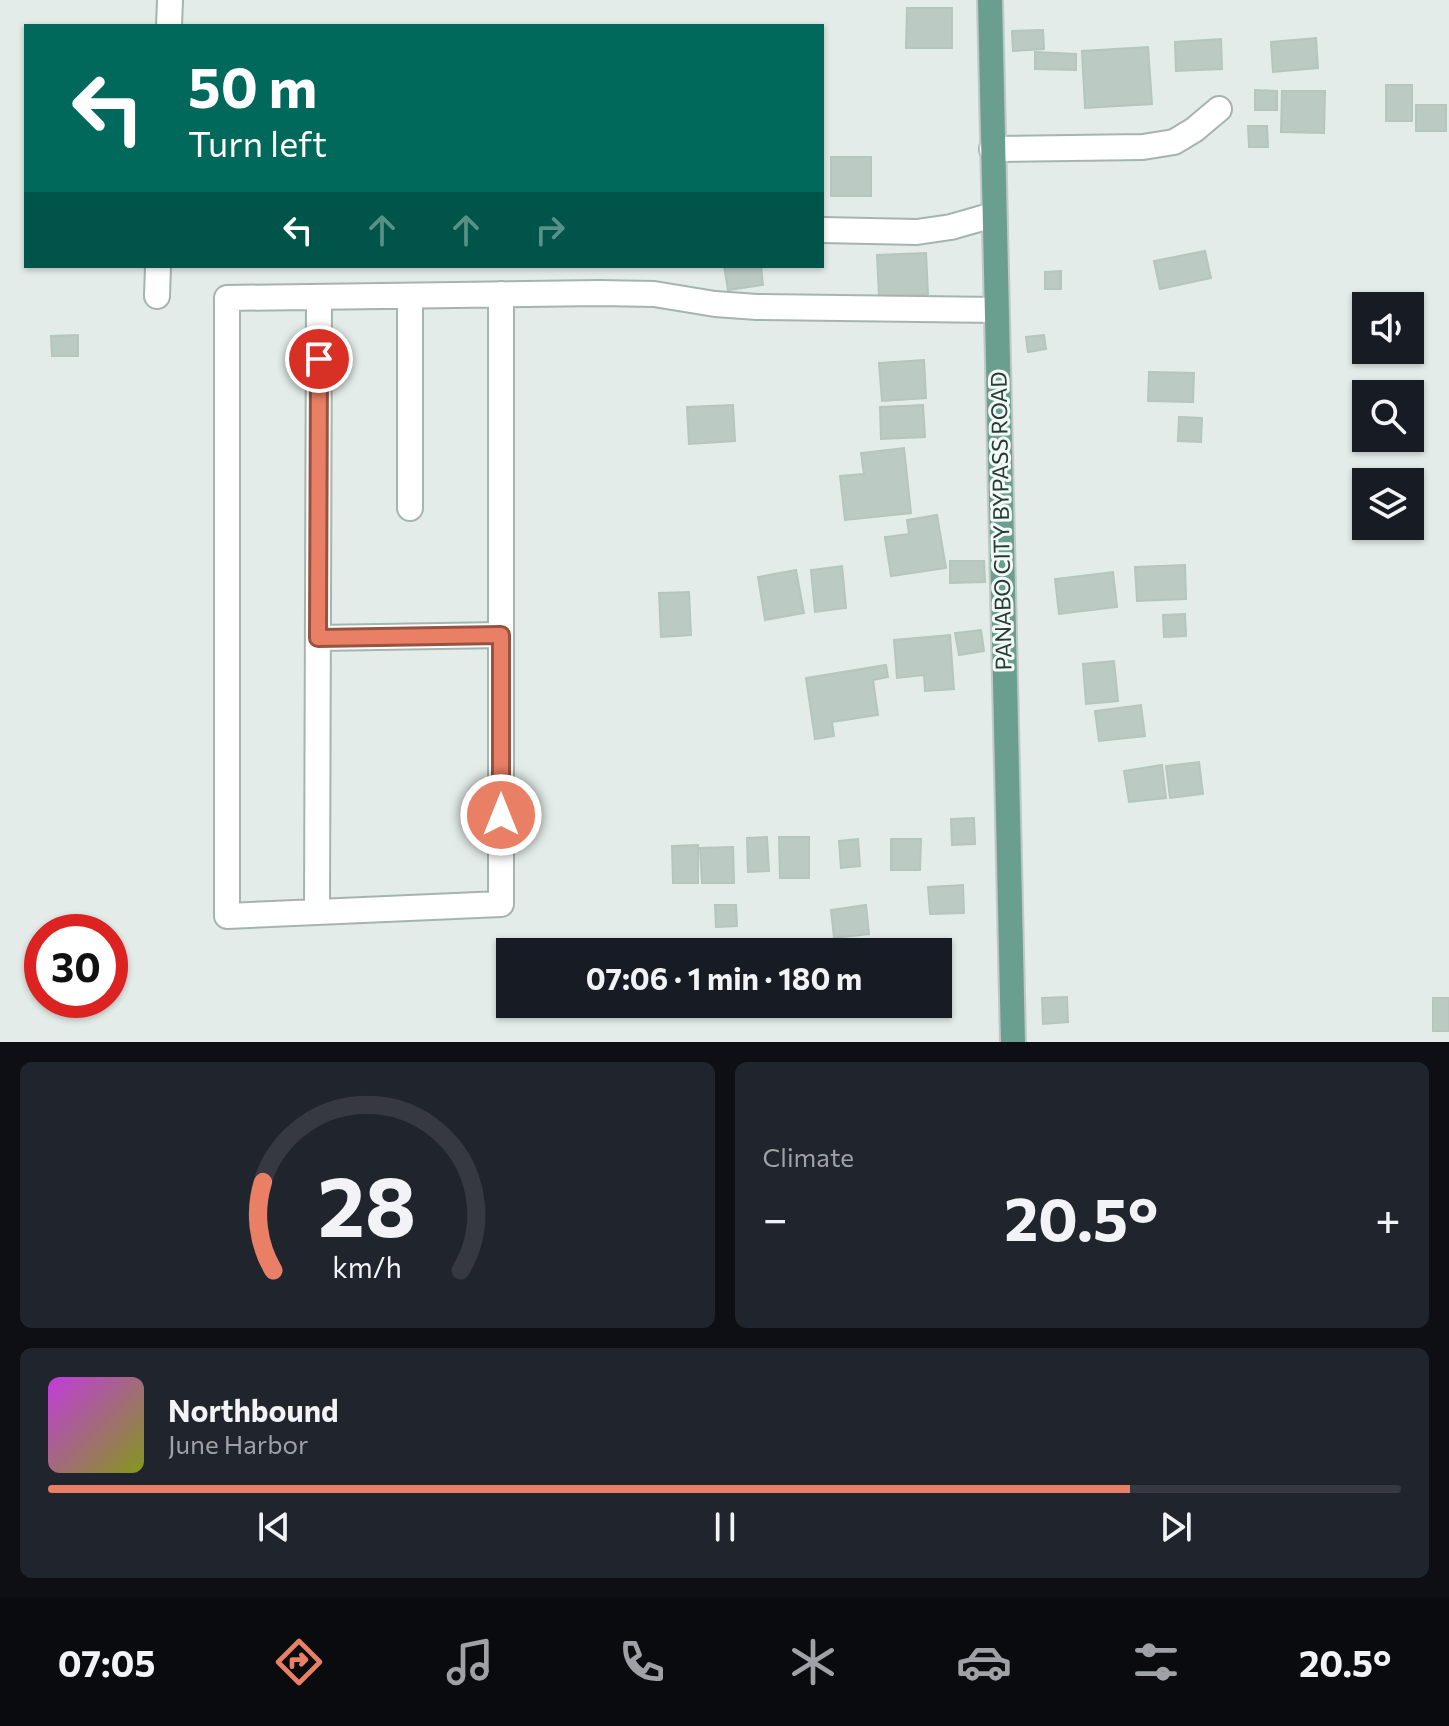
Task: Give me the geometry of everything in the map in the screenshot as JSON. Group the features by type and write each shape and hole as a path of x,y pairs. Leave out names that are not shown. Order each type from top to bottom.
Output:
{"main road":[{"name":"PANABO CITY BYPASS ROAD","path":"990,0 1013,1042"}],"street":[{"path":"169,24 170,0"},
{"path":"992,149 1143,147 1174,142 1219,109"},
{"path":"824,230 917,232 951,227 993,215"},
{"path":"157,296 158,268"},
{"path":"501,294 501,904 227,916 227,298 410,296 501,294 599,293 654,294 757,307 996,310"},
{"path":"410,296 410,508"},
{"path":"317,912 319,297"},
{"path":"318,638 501,635"}],"building":[{"path":"907,8 952,8 952,48 906,48"},
{"path":"1043,30 1044,49 1013,51 1012,31"},
{"path":"1316,38 1318,68 1273,72 1271,42"},
{"path":"1221,39 1222,69 1176,71 1175,42"},
{"path":"1148,47 1152,104 1085,108 1082,51"},
{"path":"1035,52 1076,54 1076,70 1035,69"},
{"path":"1386,85 1412,85 1412,121 1386,121"},
{"path":"1255,90 1277,91 1277,110 1255,110"},
{"path":"1282,91 1325,91 1324,133 1281,132"},
{"path":"1416,105 1446,105 1446,131 1416,131"},
{"path":"1248,126 1267,126 1268,147 1249,147"},
{"path":"831,157 871,157 871,196 831,196"},
{"path":"1205,251 1211,278 1160,289 1154,261"},
{"path":"926,253 928,294 879,296 877,255"},
{"path":"724,268 761,268 763,285 728,290"},
{"path":"1061,271 1061,289 1045,289 1045,272"},
{"path":"78,335 78,356 52,356 51,336"},
{"path":"1044,335 1046,349 1028,352 1026,337"},
{"path":"924,360 926,398 882,401 879,363"},
{"path":"1149,372 1194,373 1193,402 1148,401"},
{"path":"733,405 735,441 689,444 687,407"},
{"path":"923,405 925,437 881,439 880,407"},
{"path":"1179,417 1202,418 1201,442 1178,441"},
{"path":"904,448 911,513 845,520 840,476 864,474 861,453"},
{"path":"937,515 946,568 891,576 885,537 909,534 907,520"},
{"path":"950,561 984,561 985,582 950,583"},
{"path":"1185,565 1186,599 1137,601 1135,567"},
{"path":"842,566 846,608 815,612 811,570"},
{"path":"796,570 804,613 765,620 758,577"},
{"path":"1113,572 1117,607 1059,614 1055,579"},
{"path":"689,592 691,635 661,637 659,593"},
{"path":"1185,614 1186,636 1164,637 1163,615"},
{"path":"981,630 984,651 959,655 955,633"},
{"path":"950,635 954,689 925,691 924,675 897,678 894,640"},
{"path":"1114,661 1118,701 1086,704 1083,664"},
{"path":"886,665 888,677 873,680 878,715 832,722 834,736 815,739 806,678"},
{"path":"1141,705 1145,736 1099,741 1095,711"},
{"path":"1199,762 1203,794 1170,798 1166,766"},
{"path":"1162,765 1166,798 1129,802 1124,771"},
{"path":"974,818 975,844 952,845 951,819"},
{"path":"767,837 769,871 748,872 747,838"},
{"path":"779,837 809,837 809,878 780,878"},
{"path":"858,839 860,866 841,868 839,841"},
{"path":"891,839 921,839 920,870 891,870"},
{"path":"698,845 698,883 673,883 672,846"},
{"path":"733,847 734,883 702,883 700,848"},
{"path":"963,885 964,913 930,914 928,887"},
{"path":"715,905 736,905 737,926 716,927"},
{"path":"866,905 869,934 834,938 831,910"},
{"path":"1067,997 1068,1022 1043,1024 1042,998"},
{"path":"1433,998 1449,998 1449,1031 1433,1031"}],"route":[{"path":"319,359 318,638 501,635 501,815"}]}
